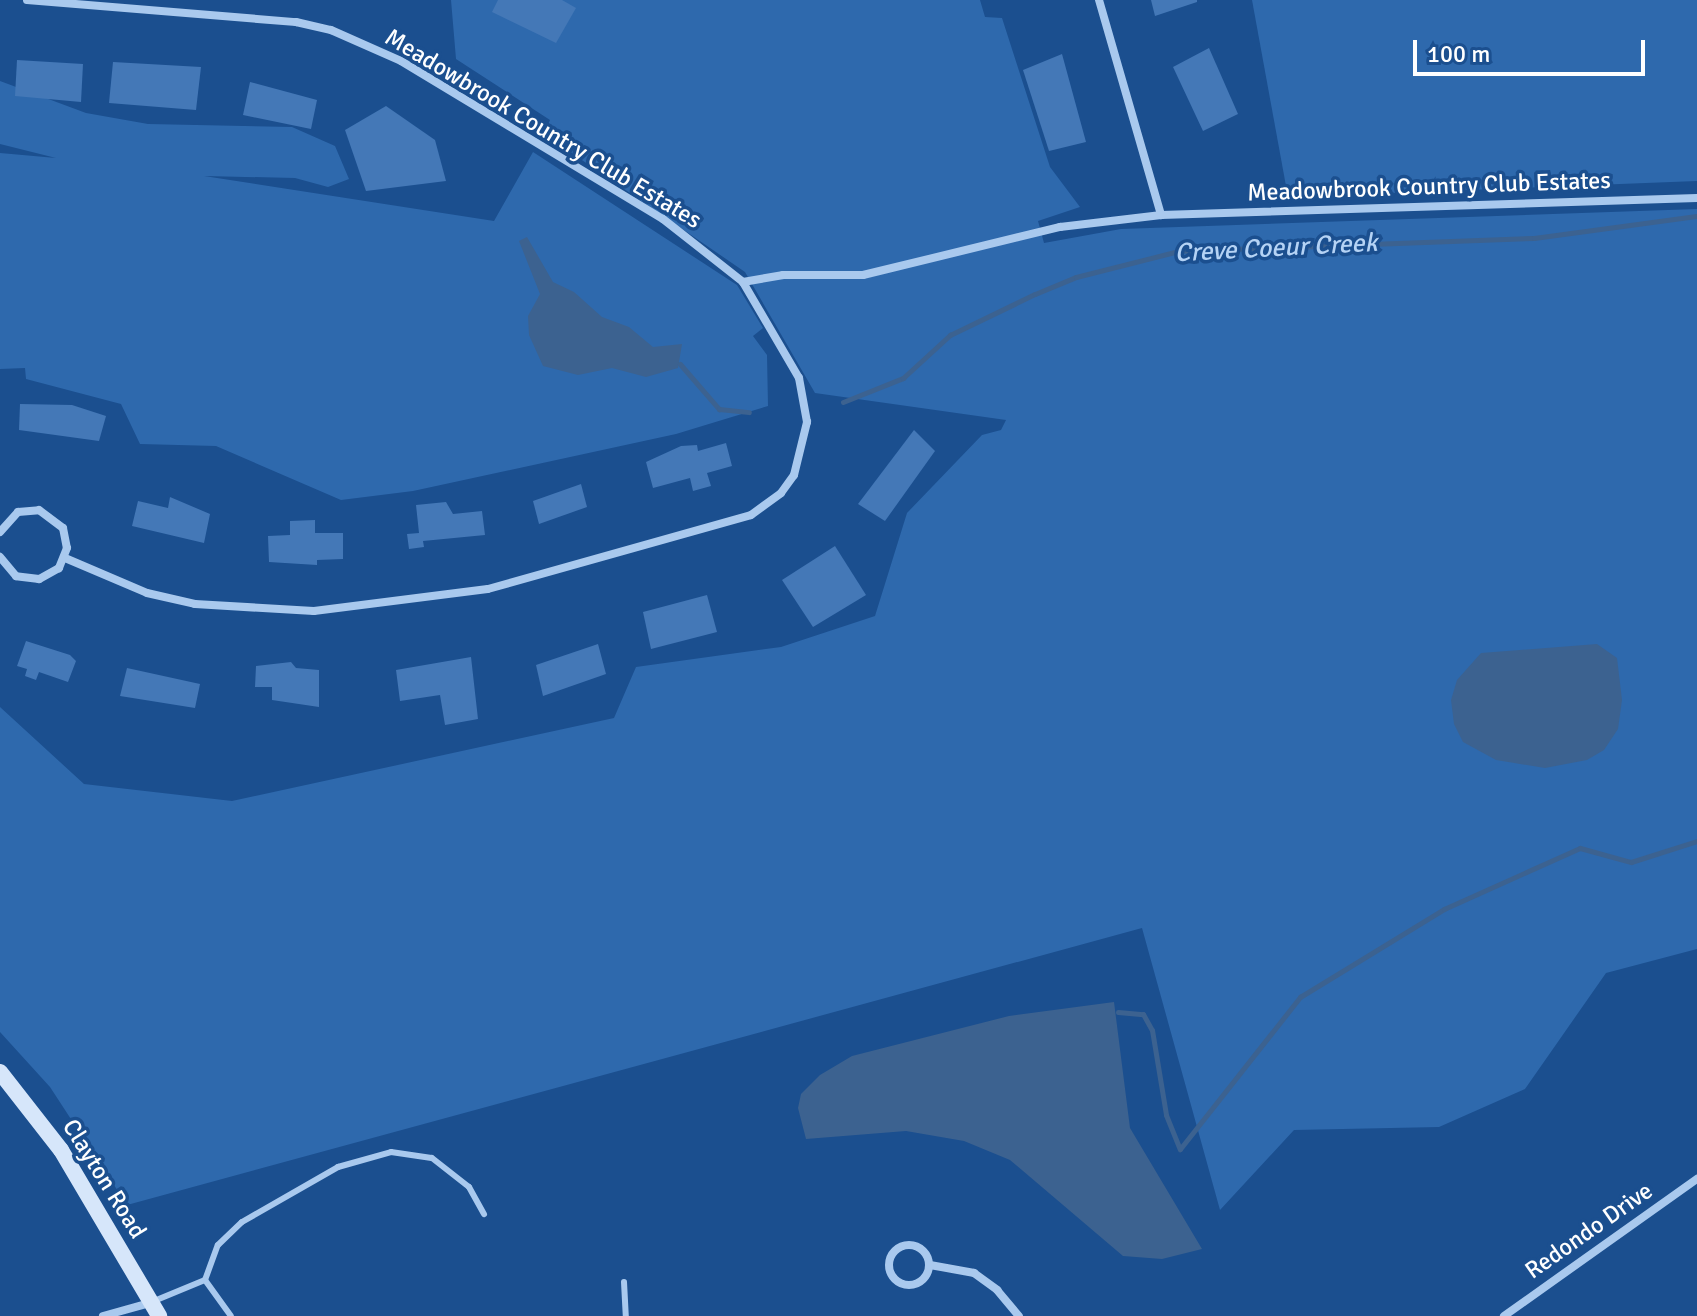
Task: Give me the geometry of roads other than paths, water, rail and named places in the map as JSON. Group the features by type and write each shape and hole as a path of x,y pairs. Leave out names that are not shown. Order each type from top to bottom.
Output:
{"main road":[{"name":"Clayton Road","path":"0,1072 61,1150 155,1310"}],"street":[{"name":"Meadowbrook Country Club Estates","path":"27,0 296,22 331,30 401,61 663,219 743,282 799,378 807,422 794,475 774,499 751,515 488,589 314,611 195,604 147,593 65,558"},
{"path":"1099,0 1161,215"},
{"name":"Meadowbrook Country Club Estates","path":"743,282 783,275 863,275 1060,227 1161,215 1697,198"},
{"path":"0,532 18,512 49,513 66,535 65,558 50,575 27,579 7,569 0,557"},
{"name":"Redondo Drive","path":"1504,1316 1697,1179"},
{"path":"906,1245 921,1249 930,1265 923,1280 912,1286 896,1281 889,1268 892,1255 906,1245"},
{"path":"930,1265 974,1273 997,1290 1019,1316"},
{"path":"103,1316 155,1310"}],"lane":[{"path":"155,1310 205,1280 218,1245 242,1222 338,1167 391,1152 432,1158 469,1187 484,1214"},
{"path":"205,1280 231,1316"},
{"path":"624,1282 626,1316"}],"waterway":[{"name":"Creve Coeur Creek","path":"843,402 903,378 950,335 1035,294 1076,277 1179,251 1534,238 1697,216"},
{"name":"Creve Coeur Creek","path":"680,364 719,409 749,412"},
{"path":"1118,1012 1143,1014 1152,1030 1166,1115 1180,1149 1300,997 1444,909 1580,848 1631,862 1697,841"}]}
